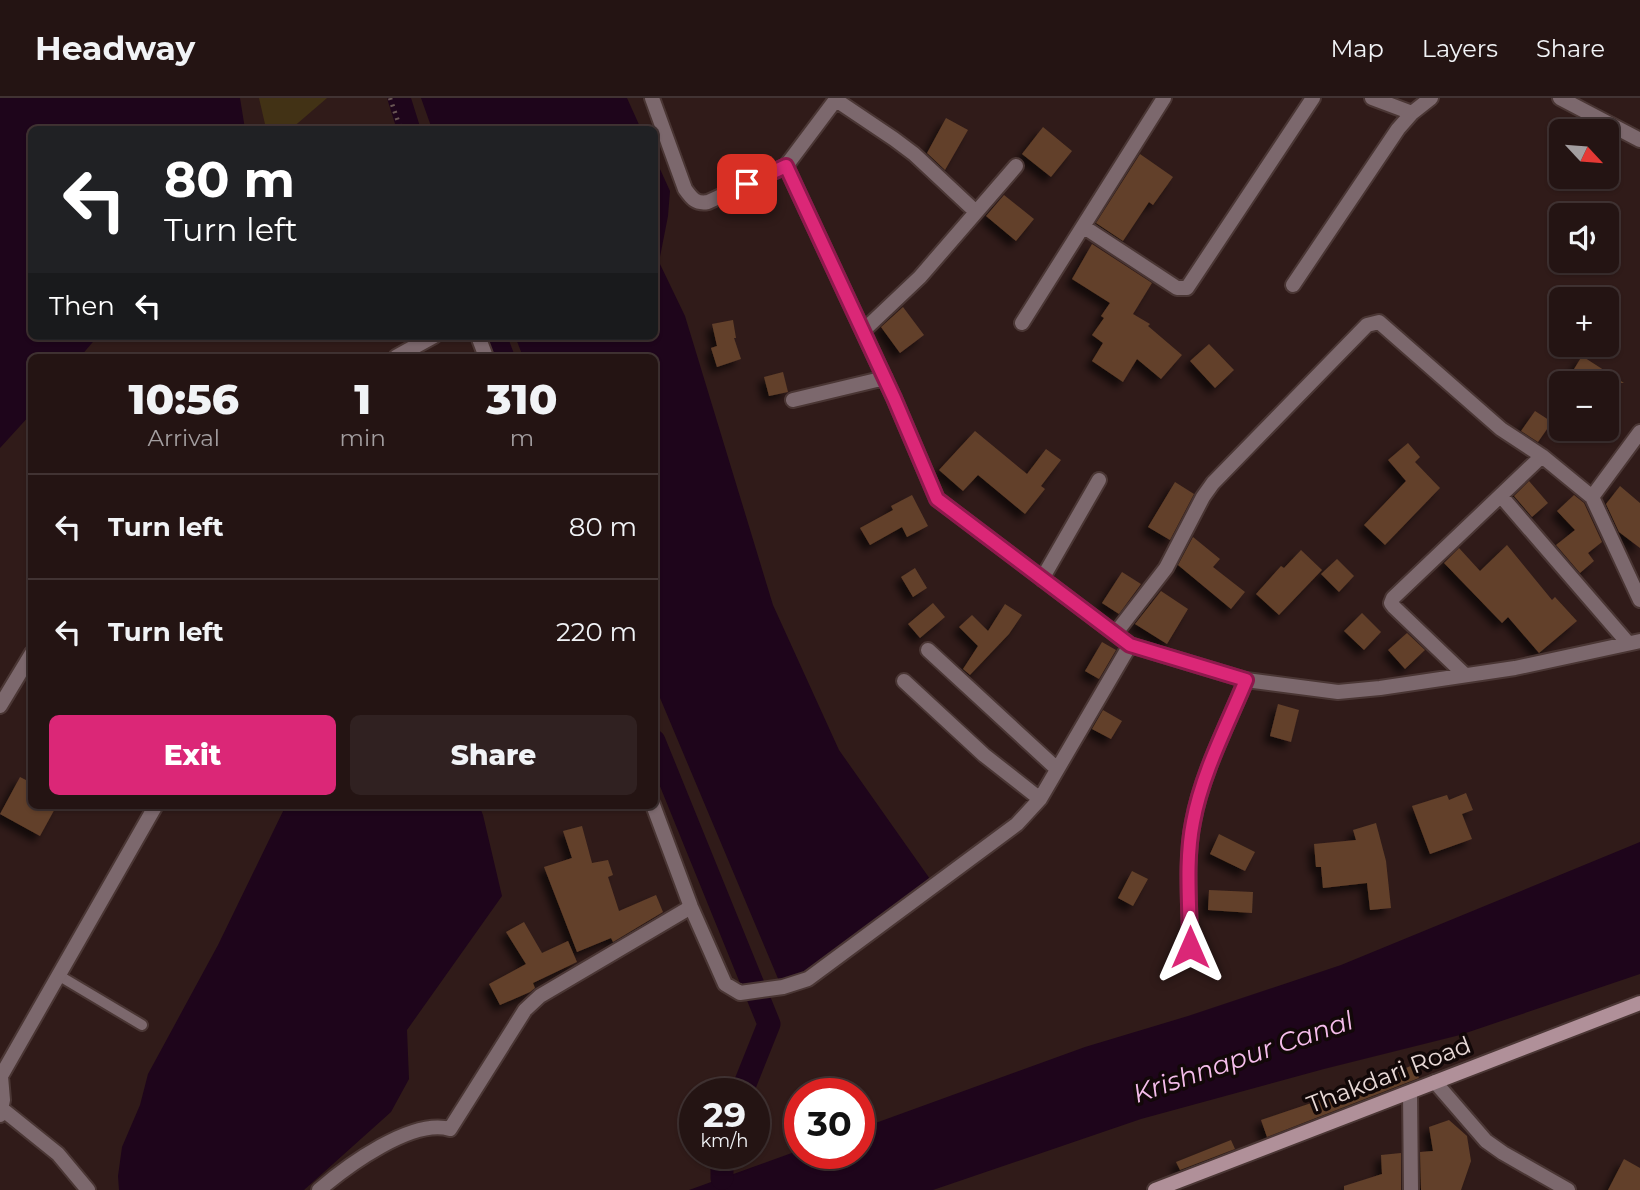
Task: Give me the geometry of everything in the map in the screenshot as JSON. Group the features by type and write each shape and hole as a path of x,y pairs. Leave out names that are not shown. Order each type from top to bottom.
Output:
{"street":[{"path":"652,98 685,189 691,199 699,203 709,202 786,166 833,100 904,146 976,212"},
{"path":"1022,323 1164,98"},
{"path":"1084,228 1177,288 1187,288 1313,98"},
{"path":"1372,98 1412,113"},
{"path":"1293,285 1412,113 1432,98"},
{"path":"1560,98 1640,141"},
{"path":"786,166 885,378 937,499 1130,645 1246,680 1338,692 1515,668 1634,642"},
{"path":"863,331 920,277 1016,166"},
{"path":"1115,634 1166,568 1203,497 1213,484 1367,325 1374,322 1379,322 1501,429 1542,456 1592,497 1640,600"},
{"path":"401,354 427,340"},
{"path":"793,400 885,378"},
{"path":"1592,497 1640,432"},
{"path":"1465,676 1391,603 1393,598 1542,456"},
{"path":"1042,579 1099,480"},
{"path":"1501,496 1634,642"},
{"path":"654,809 691,907 725,984 740,993 783,987 808,979 1017,824 1040,799 1130,645"},
{"path":"928,650 1057,769"},
{"path":"0,706 28,660"},
{"path":"1190,947 1190,850 1193,822 1206,775 1246,680"},
{"path":"904,681 985,755 1040,799"},
{"path":"88,1190 58,1154 1,1112 0,1081 154,809"},
{"path":"319,1190 356,1161 414,1130 429,1126 450,1129 525,1010 540,996 691,907"},
{"name":"Thakdari Road","path":"1155,1190 1640,1003"},
{"path":"1436,1082 1486,1141 1568,1190"},
{"path":"1409,1093 1411,1190"}],"lane":[{"path":"58,975 142,1025"}],"path":[{"path":"390,98 400,126"}],"shaded area":[{"path":"259,98 327,98 294,126 265,124"}],"water":[{"path":"0,98 240,98 245,126 28,126 28,340 95,340 83,354 28,354 28,417 0,448"},
{"path":"421,98 627,98 640,126 431,126"},
{"path":"658,165 670,191 659,262 685,316 773,605 839,750 930,879 806,974 779,981 658,693 658,354 522,354 517,340 658,340"},
{"path":"284,809 481,809 502,896 407,1030 409,1079 391,1112 304,1190 119,1190 122,1147 140,1105 148,1074 218,945"},
{"name":"Krishnapur Canal","path":"1640,842 1640,974 1460,1035 1141,1119 933,1190 689,1190 747,1169 770,1169 770,1161 784,1156 784,1169 875,1169 875,1123 1085,1047 1341,965"}],"building":[{"path":"946,118 968,130 945,170 927,153"},
{"path":"1043,127 1072,151 1051,177 1022,154"},
{"path":"1140,154 1173,177 1153,205 1149,202 1123,241 1096,223"},
{"path":"1004,195 1034,219 1016,241 986,216"},
{"path":"1092,244 1152,283 1133,314 1150,324 1148,326 1182,355 1161,379 1137,359 1123,382 1092,361 1103,343 1092,335 1104,318 1101,316 1110,303 1072,279"},
{"path":"903,307 924,335 900,353 881,327"},
{"path":"733,320 734,338 741,359 717,367 711,348 717,346 712,324"},
{"path":"1209,344 1234,370 1215,388 1190,361"},
{"path":"1584,357 1605,371 1573,371"},
{"path":"783,372 788,392 769,396 764,377"},
{"path":"1535,411 1549,420 1549,426 1538,442 1521,431"},
{"path":"975,431 1027,474 1046,449 1061,460 1041,486 1045,489 1025,514 978,475 963,491 939,470"},
{"path":"1408,443 1420,457 1415,462 1440,488 1385,545 1364,525 1406,481 1388,460"},
{"path":"1529,481 1548,503 1532,517 1514,496"},
{"path":"1175,482 1194,494 1170,540 1148,527"},
{"path":"1620,486 1640,503 1640,548 1619,532 1606,504"},
{"path":"912,495 928,526 907,537 902,527 870,545 860,528 893,510 891,506"},
{"path":"1574,495 1584,503 1602,542 1588,553 1594,561 1580,573 1556,545 1575,530 1557,511"},
{"path":"1193,537 1220,559 1213,567 1245,592 1231,609 1178,565"},
{"path":"1507,545 1552,600 1555,597 1577,621 1539,653 1508,617 1502,623 1444,563 1459,548 1480,571"},
{"path":"1301,550 1322,570 1279,615 1256,594 1281,566 1284,568"},
{"path":"1337,559 1354,576 1339,592 1321,574"},
{"path":"915,568 927,588 913,597 901,577"},
{"path":"1122,572 1141,584 1119,614 1102,603"},
{"path":"1161,591 1188,609 1167,644 1135,624"},
{"path":"933,603 945,617 920,638 908,624"},
{"path":"1005,604 1022,615 1009,634 970,675 963,669 978,646 959,627 972,615 988,631"},
{"path":"1362,613 1381,632 1364,650 1344,631"},
{"path":"1407,633 1425,650 1405,669 1388,650"},
{"path":"1102,642 1116,650 1099,679 1085,671"},
{"path":"1278,704 1299,710 1291,742 1270,736"},
{"path":"1103,710 1122,721 1111,739 1092,729"},
{"path":"20,777 28,781 28,809 55,809 40,836 0,814"},
{"path":"1466,793 1473,810 1462,814 1472,839 1430,854 1412,806 1447,795 1449,800"},
{"path":"1376,823 1386,861 1391,908 1370,910 1367,883 1323,888 1321,867 1316,867 1314,844 1356,840 1353,830"},
{"path":"582,826 592,863 608,860 613,875 608,877 619,911 656,895 663,912 613,942 611,938 577,952 544,867 572,858 563,831"},
{"path":"1219,834 1255,852 1245,871 1210,854"},
{"path":"1132,871 1148,879 1133,906 1118,898"},
{"path":"1209,890 1253,892 1252,913 1208,910"},
{"path":"524,922 542,953 568,941 577,962 533,983 535,988 530,992 500,1005 489,984 526,964 506,932"},
{"path":"1413,1065 1419,1078 1267,1137 1261,1120 1332,1096 1333,1099"},
{"path":"1449,1120 1467,1136 1471,1161 1461,1190 1421,1190 1420,1152 1433,1151 1429,1127"},
{"path":"1231,1140 1235,1149 1180,1170 1176,1162"},
{"path":"1401,1153 1401,1190 1344,1190 1344,1186 1382,1174 1381,1155"},
{"path":"1624,1159 1640,1168 1640,1190 1608,1190"}],"waterway":[{"path":"399,98 408,126"},
{"path":"497,340 502,354"},
{"path":"658,751 769,1024 747,1078"},
{"path":"722,1169 722,1178"}],"route":[{"path":"747,184 786,166 894,398 937,499 1130,645 1246,680 1206,775 1193,822 1190,850 1190,947"}]}
